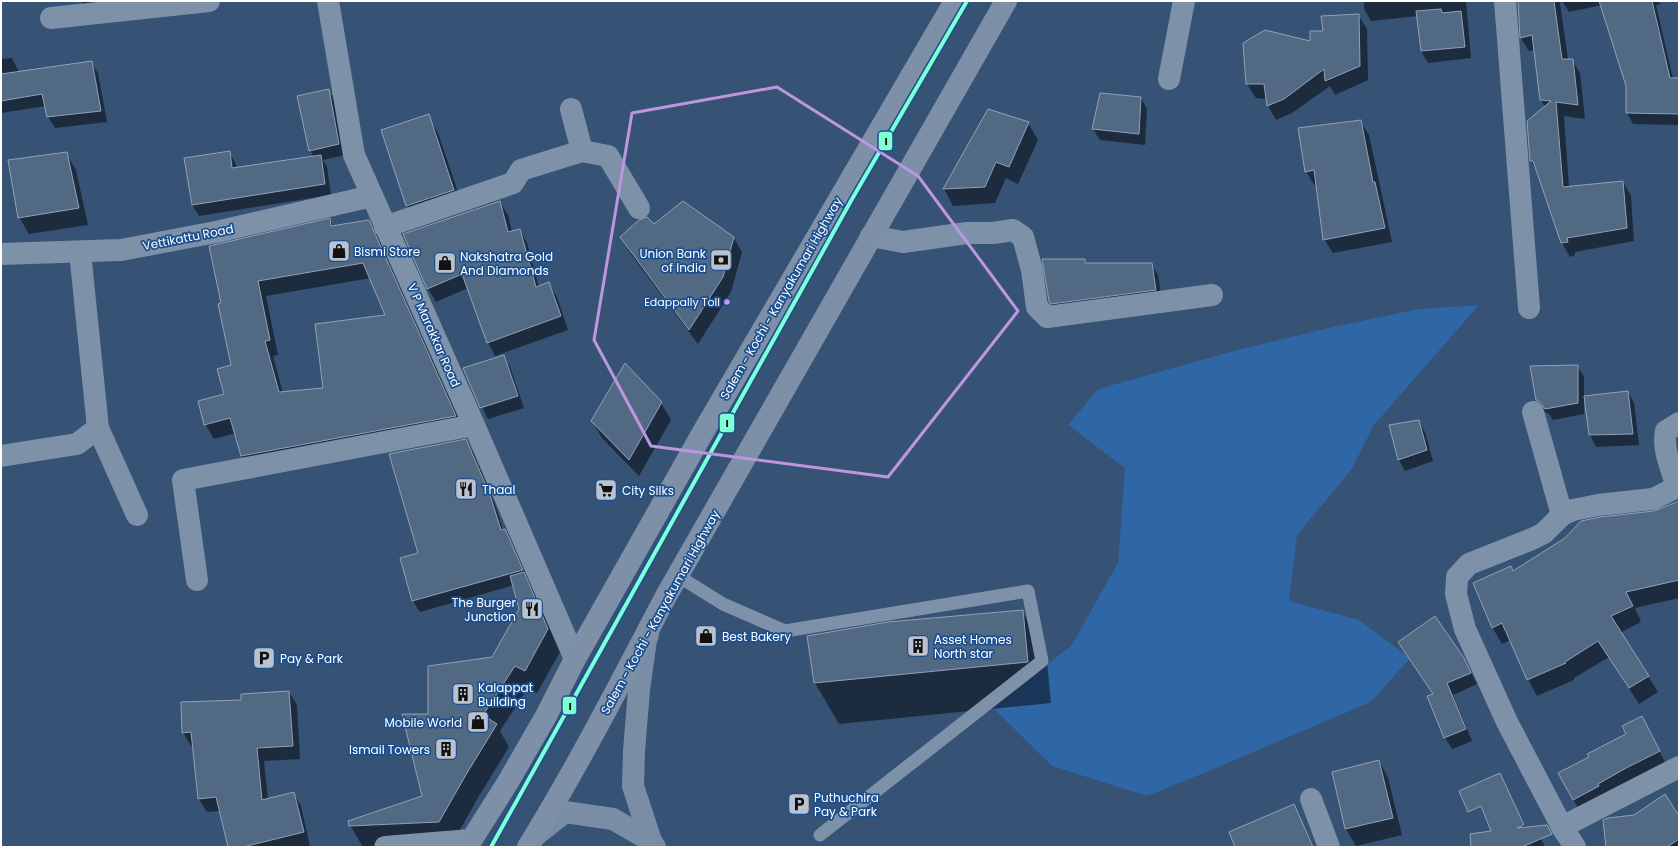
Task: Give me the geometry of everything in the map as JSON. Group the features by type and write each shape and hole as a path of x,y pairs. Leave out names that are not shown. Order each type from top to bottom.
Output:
{"highway":[{"name":"Salem - Kochi - Kanyakumari Highway","path":"469,843 508,782 546,716 575,658 702,434 955,1"},
{"name":"Salem - Kochi - Kanyakumari Highway","path":"531,841 616,692 666,596 1006,1"}],"main road":[{"path":"653,844 633,786 634,751 646,640 666,596"},
{"path":"531,841 565,812 613,819 653,844"}],"street":[{"path":"51,18 209,1"},
{"name":"V P Marakkar Road","path":"328,1 354,155 474,425 575,658"},
{"path":"1169,79 1184,1"},
{"path":"1505,1 1529,308"},
{"path":"571,109 582,151"},
{"path":"385,227 513,183 521,170 582,151 608,156 639,208"},
{"name":"Vettikattu Road","path":"1,254 121,250 216,232 372,196"},
{"path":"871,236 903,242 967,233 993,233 1013,230 1023,237 1032,270 1037,307 1047,318 1212,294"},
{"path":"80,252 98,428 137,515"},
{"path":"1533,412 1562,515"},
{"path":"1575,847 1562,827 1507,722 1465,629 1456,594 1457,577 1469,564 1544,533 1562,515 1573,510 1653,499 1671,490 1676,486 1666,455 1664,442 1666,431 1679,423"},
{"path":"197,580 183,480 474,425"},
{"path":"1,456 77,444 98,428"},
{"path":"1562,827 1679,767"},
{"path":"1311,799 1329,847"},
{"path":"385,847 469,843"}],"lane":[{"path":"678,576 723,604 784,631 1028,590 1042,661 820,835"}],"highlighted area":[{"path":"777,87 918,176 1018,311 888,477 651,446 594,340 632,113"}],"shaded area":[{"path":"1479,305 1374,425 1352,469 1297,535 1289,601 1359,620 1410,658 1371,702 1147,796 1052,766 991,706 1071,646 1118,563 1125,468 1068,425 1098,389 1230,352 1328,328 1419,309"}],"building":[{"path":"1518,1 1554,1 1562,59 1573,59 1578,105 1556,102 1563,187 1623,181 1627,228 1567,238 1568,242 1561,243 1533,161 1530,161 1527,121 1551,101 1540,100 1532,35 1520,38"},
{"path":"1599,1 1652,1 1670,78 1679,78 1679,114 1626,113 1626,86"},
{"path":"1441,9 1442,13 1461,11 1465,47 1421,51 1416,11"},
{"path":"1359,14 1360,66 1325,81 1324,69 1284,99 1267,106 1264,84 1246,84 1243,43 1265,30 1310,41 1310,31 1323,31 1321,16"},
{"path":"92,61 101,111 47,117 42,94 1,101 1,74"},
{"path":"329,89 339,144 309,151 297,96"},
{"path":"1100,93 1141,97 1139,134 1092,129"},
{"path":"988,109 1029,122 1009,167 996,162 985,187 943,189"},
{"path":"429,114 454,190 406,206 381,130"},
{"path":"1361,120 1373,182 1375,182 1385,228 1323,240 1314,170 1305,172 1298,128"},
{"path":"230,151 232,168 321,155 325,184 192,205 184,158"},
{"path":"67,152 79,208 18,218 8,160"},
{"path":"500,201 508,232 520,229 536,287 549,282 561,316 487,343 462,274 427,289 403,234"},
{"path":"683,201 734,237 723,277 689,330 620,237 639,220 647,217 654,224"},
{"path":"330,218 331,226 369,220 456,416 241,456 230,418 204,425 198,401 224,394 217,369 231,365 218,304 221,303 209,246","holes":["363,263 385,315 315,324 323,388 279,392 265,341 270,340 258,281"]},
{"path":"1042,259 1085,259 1085,263 1152,263 1156,290 1051,304 1049,301"},
{"path":"504,355 518,396 480,408 463,368"},
{"path":"625,363 662,402 629,460 591,421"},
{"path":"1578,365 1578,403 1545,409 1541,403 1536,400 1530,366"},
{"path":"1628,391 1633,434 1589,435 1584,396"},
{"path":"1419,420 1427,450 1398,460 1389,425"},
{"path":"466,439 490,495 501,530 505,529 523,570 412,601 400,558 418,553 389,454"},
{"path":"1679,501 1679,580 1626,592 1633,606 1611,616 1649,676 1629,688 1598,641 1565,662 1566,663 1527,680 1502,623 1492,628 1473,583 1511,566 1513,571 1565,538 1581,521 1600,517 1654,511"},
{"path":"524,572 548,629 525,671 515,666 483,715 497,724 439,822 349,826 348,821 422,796 402,714 428,714 428,666 492,657 519,609 510,576"},
{"name":"Asset Homes North star","path":"1023,610 1028,662 814,683 807,636 888,622"},
{"path":"1435,616 1464,658 1471,673 1447,683 1466,729 1444,738 1427,696 1433,694 1398,642"},
{"path":"289,691 293,746 257,748 262,800 294,792 304,832 243,847 228,847 216,797 198,799 191,732 182,733 181,702 241,700 241,694"},
{"path":"1642,716 1660,751 1628,767 1598,784 1599,786 1573,800 1558,773 1589,757 1587,754 1626,734 1622,726"},
{"path":"1379,760 1393,818 1345,829 1332,772"},
{"path":"1500,773 1524,825 1517,828 1547,825 1552,834 1522,847 1471,847 1470,834 1491,831 1481,806 1468,812 1459,791"},
{"path":"1665,794 1679,816 1679,839 1667,847 1606,847 1603,820 1634,815"},
{"path":"1294,804 1313,847 1235,847 1229,832"}],"transit line":[{"name":"I","path":"491,847 852,199 967,1"}],"place":[{"name":"Bismi Store","path":"339,251"},
{"name":"Union Bank of India","path":"721,260"},
{"name":"Nakshatra Gold And Diamonds","path":"445,263"},
{"name":"Edappally Toll","path":"727,302"},
{"name":"Thaal","path":"466,489"},
{"name":"City Silks","path":"606,490"},
{"name":"The Burger Junction","path":"532,609"},
{"name":"Best Bakery","path":"706,636"},
{"name":"Asset Homes North star","path":"918,646"},
{"name":"Pay & Park","path":"264,658"},
{"name":"Kalappat Building","path":"463,694"},
{"name":"Mobile World","path":"478,722"},
{"name":"Ismail Towers","path":"446,749"},
{"name":"Puthuchira Pay & Park","path":"799,804"}]}
